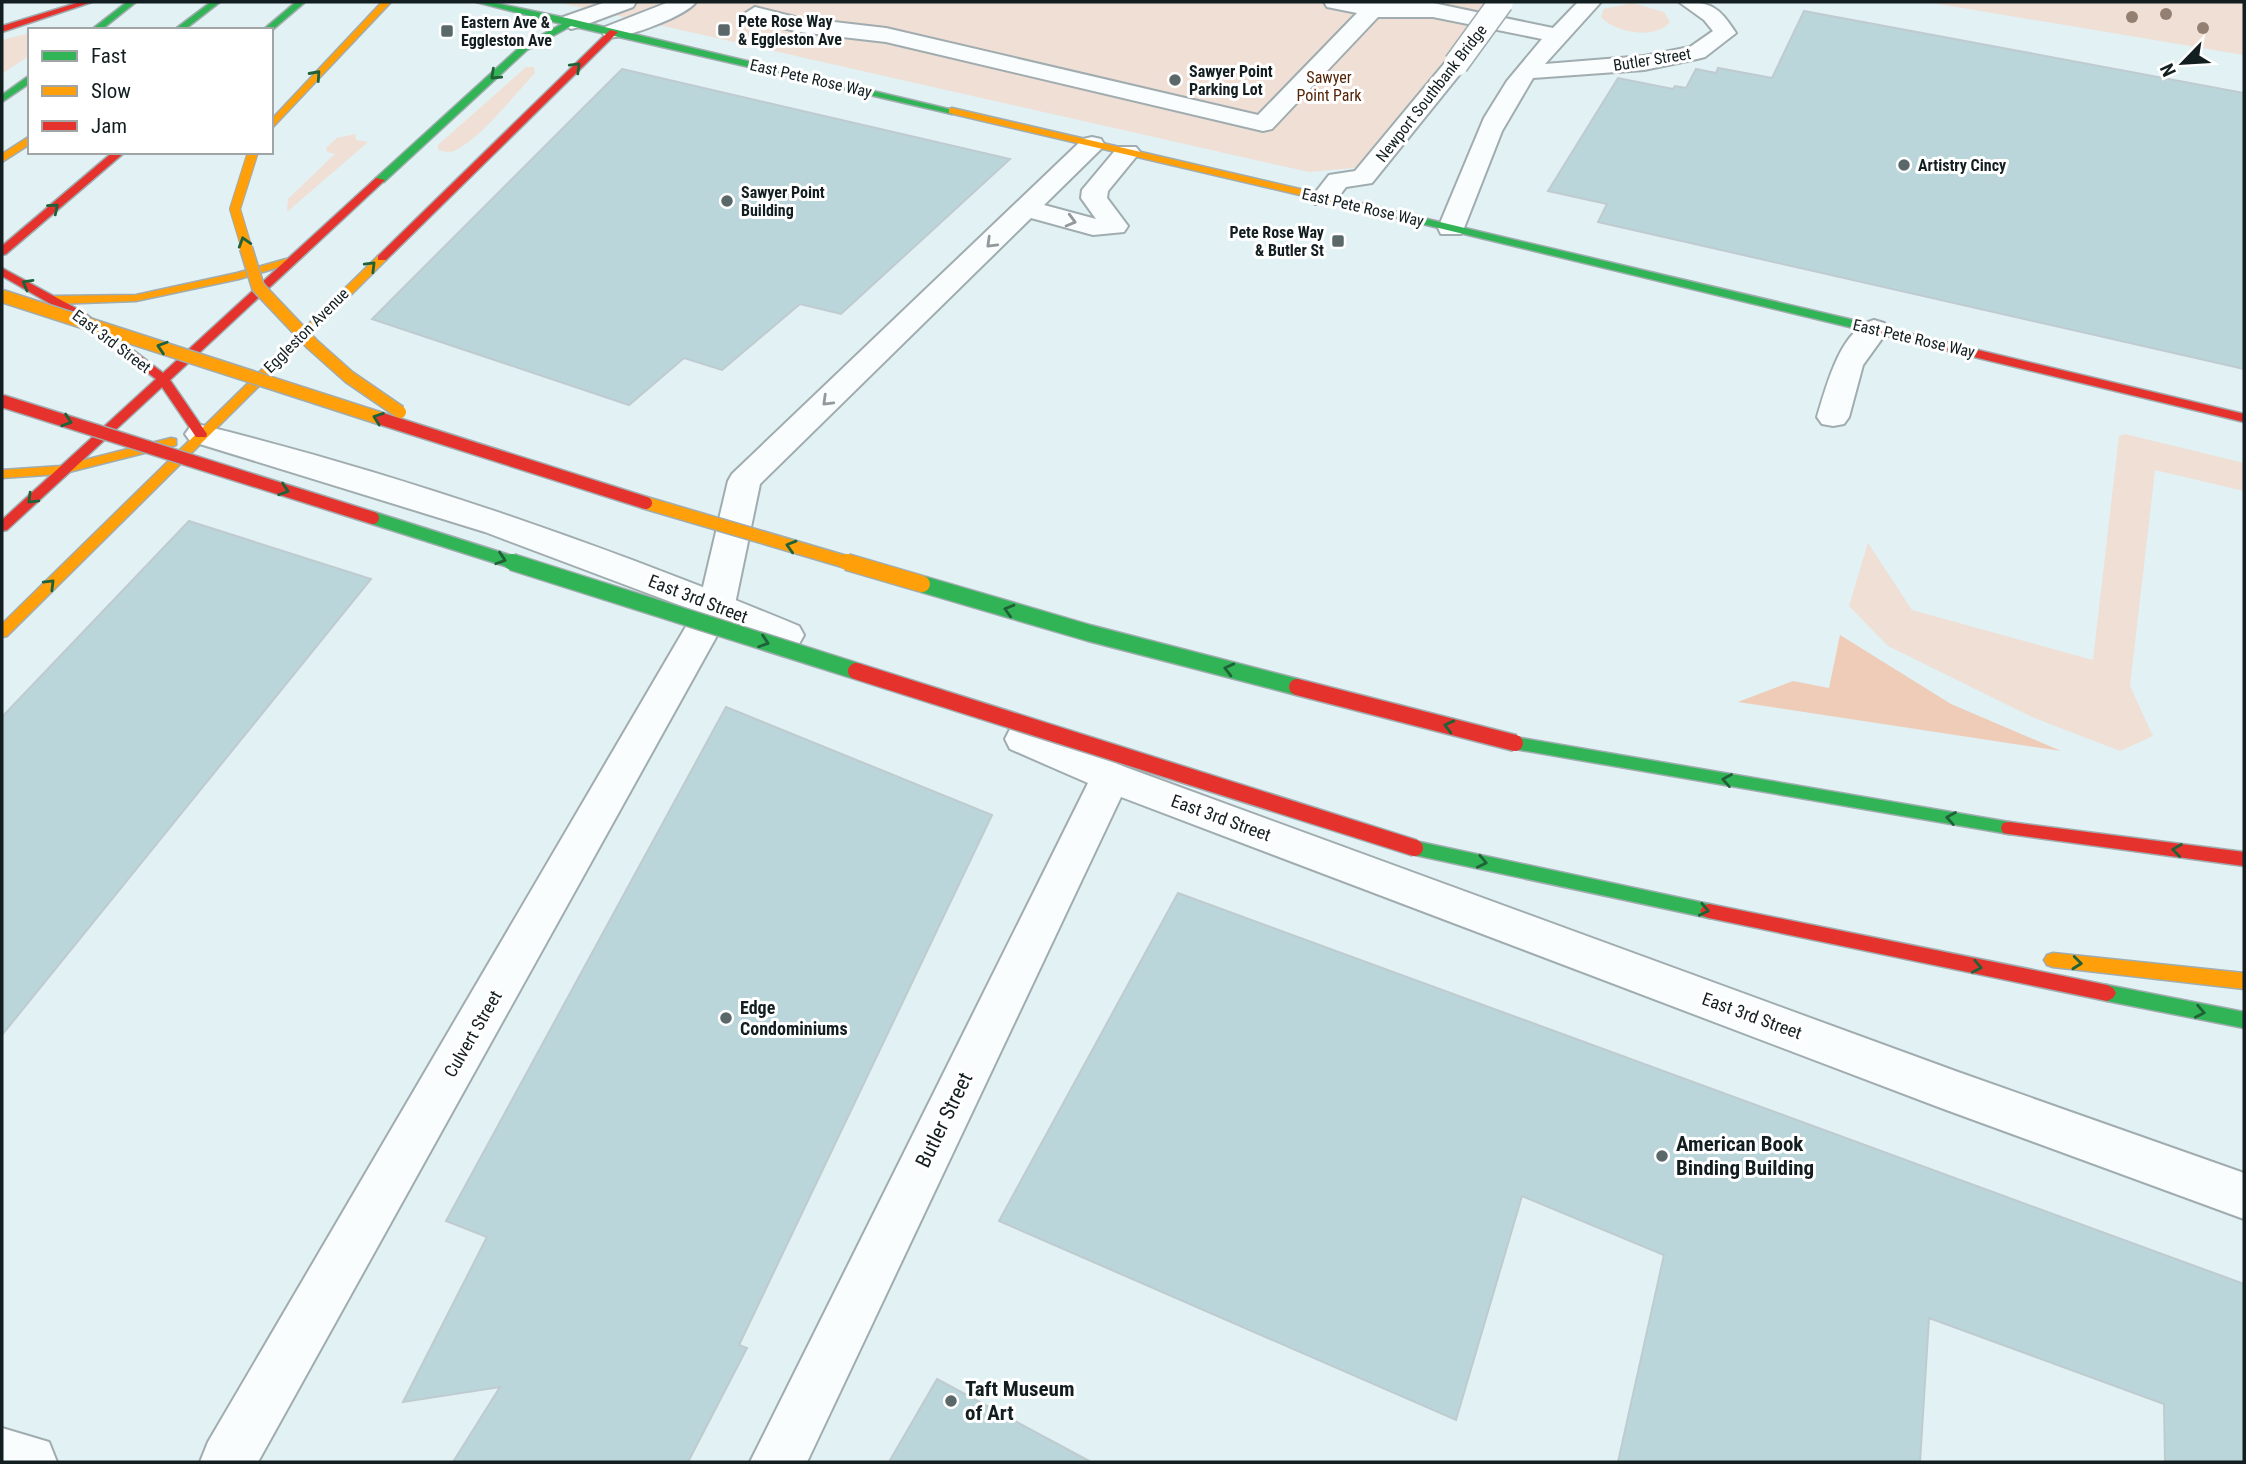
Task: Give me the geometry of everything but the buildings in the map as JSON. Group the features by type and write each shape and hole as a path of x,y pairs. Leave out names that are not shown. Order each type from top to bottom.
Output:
{"main road":[{"path":"2,29 88,2"},
{"path":"98,28 132,2"},
{"path":"181,28 216,2"},
{"path":"269,28 301,2"},
{"path":"273,124 387,2"},
{"name":"East Pete Rose Way","path":"480,2 1324,198 2244,418"},
{"path":"2,527 61,470 298,258 524,48 571,22"},
{"name":"Eggleston Avenue","path":"2,632 613,32"},
{"path":"2,99 28,80"},
{"path":"2,159 28,140"},
{"path":"2,252 118,154"},
{"path":"252,154 235,209 258,287 312,344 349,377 442,441"},
{"path":"55,300 136,298 239,276 298,258"},
{"name":"East 3rd Street","path":"2,271 79,315 163,379 201,434"},
{"path":"2,296 339,404 442,441 1089,633 1515,743 1992,826 2244,859"},
{"path":"2,401 1415,848 1814,934 2244,1020"},
{"path":"2,474 61,470 201,434"},
{"path":"1814,934 2008,955"},
{"path":"2036,958 2244,981"}],"street":[{"path":"571,22 597,2"},
{"path":"571,22 625,2"},
{"path":"613,32 653,2"},
{"path":"613,32 667,12 685,2"},
{"path":"1335,2 1372,10 1433,10 1559,36"},
{"name":"Newport Southbank Bridge","path":"1324,198 1338,180 1363,178 1456,64 1501,2"},
{"path":"1451,228 1464,205 1495,119 1526,72 1590,2"},
{"name":"Butler Street","path":"1526,72 1644,63 1697,52 1725,33 1712,15 1690,2"},
{"path":"755,13 799,25 898,37 1263,124 1372,10"},
{"name":"Culvert Street","path":"228,1462 717,604 744,481 1092,144"},
{"path":"1027,209 1093,226 1115,226 1094,198 1095,190 1127,152"},
{"path":"1833,417 1849,364 1874,329"},
{"name":"East 3rd Street","path":"201,434 498,524 717,604 1111,777 1932,1083 2244,1196"},
{"name":"Butler Street","path":"778,1462 1111,777"},
{"path":"2,1455 29,1462"}],"green space":[{"name":"Sawyer Point Park","path":"557,2 1501,2 1375,166 1309,172"},
{"path":"1927,2 2244,2 2244,55"},
{"path":"1632,3 1664,12 1670,22 1664,28 1646,33 1616,27 1601,17 1604,9"},
{"path":"28,34 28,56 2,74 2,40"},
{"path":"526,67 534,67 535,73 486,127 454,151 438,150 438,145"},
{"path":"355,134 356,140 368,142 287,212 288,199 335,154 327,152 326,148 337,138"},
{"path":"2125,434 2244,463 2244,491 2155,470 2130,686 2153,736 2120,751 2032,717 1888,646 1849,606 1868,543 1912,610 2093,660 2119,436"}],"shaded area":[{"path":"1840,635 1951,704 2061,751 1738,702 1793,681 1829,688"}],"traffic: fast":[{"path":"98,28 132,2"},
{"path":"181,28 216,2"},
{"path":"269,28 301,2"},
{"path":"480,2 952,111"},
{"path":"380,180 524,48 571,22"},
{"path":"2,99 28,80"},
{"path":"1364,207 1870,328"},
{"path":"373,518 856,671"},
{"path":"922,584 1089,633 1297,687"},
{"path":"1515,743 2009,828"},
{"path":"1415,848 1709,911"},
{"path":"2107,993 2244,1020"}],"traffic: slow":[{"path":"273,124 387,2"},
{"path":"952,111 1364,207"},
{"path":"2,159 28,140"},
{"path":"252,154 235,209 258,287 312,344 349,377 400,412"},
{"path":"2,632 382,258"},
{"path":"55,300 136,298 239,276 286,262"},
{"path":"2,296 382,419"},
{"path":"2,474 61,470 171,442"},
{"path":"646,503 922,584"},
{"path":"2053,960 2244,981"}],"traffic: jam":[{"path":"2,29 88,2"},
{"path":"382,258 613,32"},
{"path":"2,252 118,154"},
{"path":"2,527 380,180"},
{"path":"2,271 79,315 163,379 201,434"},
{"path":"1870,328 2244,418"},
{"path":"2,401 373,518"},
{"path":"382,419 646,503"},
{"path":"856,671 1415,848"},
{"path":"1297,687 1515,743"},
{"path":"2009,828 2244,859"},
{"path":"1709,911 2107,993"}],"place":[{"name":"Pete Rose Way & Eggleston Ave","path":"724,30"},
{"name":"Eastern Ave & Eggleston Ave","path":"447,31"},
{"name":"Sawyer Point Parking Lot","path":"1175,80"},
{"name":"Artistry Cincy","path":"1904,165"},
{"name":"Sawyer Point Building","path":"727,201"},
{"name":"Pete Rose Way & Butler St","path":"1338,241"},
{"name":"Edge Condominiums","path":"726,1018"},
{"name":"American Book Binding Building","path":"1662,1156"},
{"name":"Taft Museum of Art","path":"951,1401"}]}
